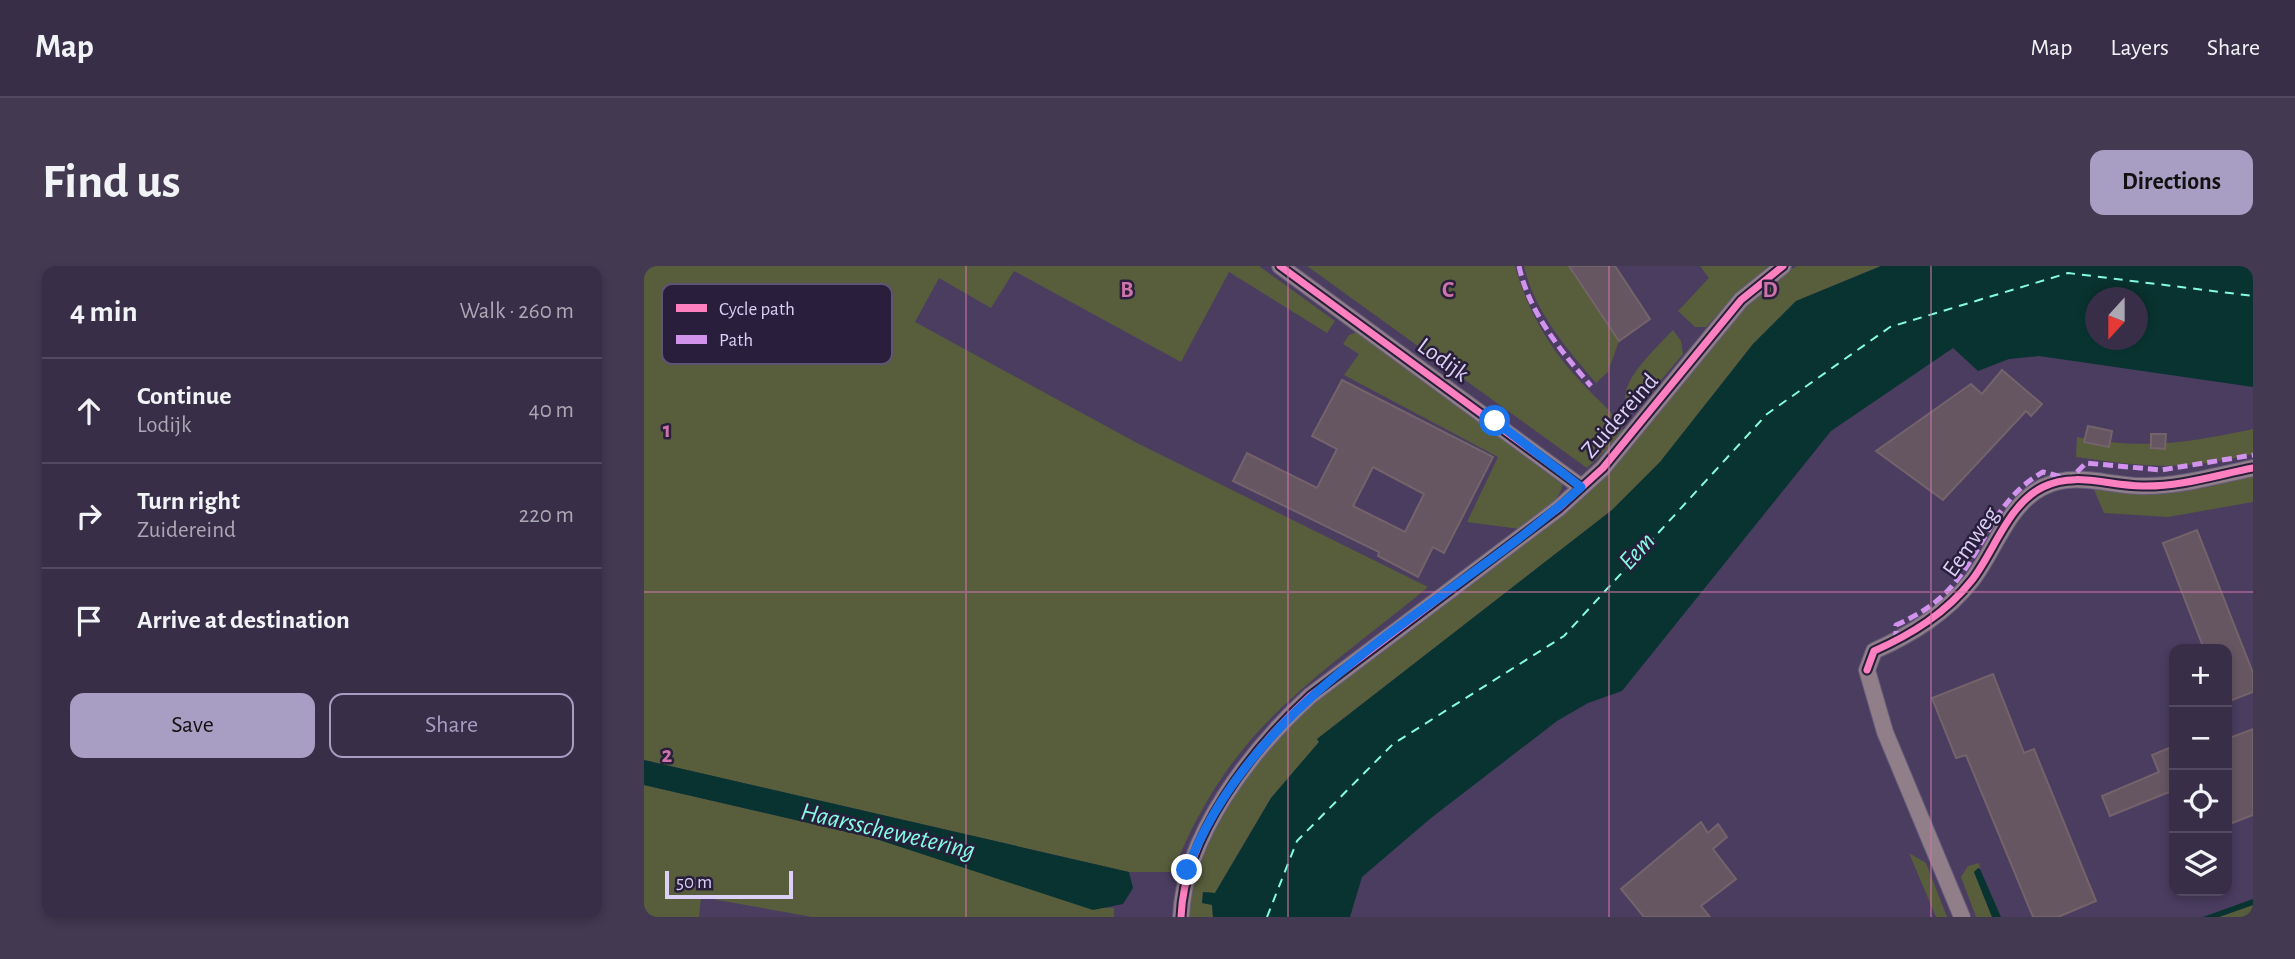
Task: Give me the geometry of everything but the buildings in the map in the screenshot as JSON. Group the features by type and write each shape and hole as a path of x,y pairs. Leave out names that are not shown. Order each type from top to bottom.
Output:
{"street":[{"name":"Lodijk","path":"1280,266 1581,487"},
{"name":"Zuidereind","path":"1181,917 1185,878 1196,847 1227,796 1280,726 1310,696 1581,487 1629,440 1741,300 1783,266"},
{"name":"Eemweg","path":"1962,917 1885,732 1867,670 1874,651 1910,635 1942,611 1972,580 2017,510 2041,488 2070,479 2142,486 2181,483 2253,468"}],"shaded area":[{"path":"644,266 1259,266 1335,321 1327,333 1229,272 1181,362 1014,271 991,308 939,278 915,322 1137,443 1428,587 1312,681 1259,730 1215,787 1173,872 1129,872 644,760"},
{"path":"1307,266 1515,266 1526,299 1550,343 1570,370 1611,413 1624,433 1587,468"},
{"path":"1524,266 1569,266 1619,341 1608,372 1596,383 1563,343 1544,314 1535,298"},
{"path":"1700,266 1769,266 1736,294 1706,327 1695,327 1678,311 1709,278"},
{"path":"1797,266 1881,266 1796,301 1753,344 1660,462 1612,510 1317,739 1319,742 1271,798 1215,893 1203,892 1202,903 1212,904 1213,917 1188,917 1192,887 1213,830 1246,778 1285,731 1306,709 1613,466 1738,312 1781,275"},
{"path":"1673,330 1681,341 1683,354 1634,412 1629,410 1625,400 1631,379"},
{"path":"1357,332 1563,482 1553,503 1520,529 1467,522 1498,457 1344,375 1359,354 1343,344 1349,335"},
{"path":"2253,429 2253,454 2206,463 2165,466 2076,457 2077,437 2145,444 2207,438"},
{"path":"2253,476 2253,502 2168,517 2104,513 2093,487 2202,487"},
{"path":"644,785 873,838 1101,908 1114,908 1114,917 812,917 701,897 699,917 644,917"},
{"path":"1909,853 1926,863 1947,917 1936,917"},
{"path":"1979,863 1980,869 1974,872 1992,917 1976,917 1961,877 1968,866"},
{"path":"2253,905 2251,917 2219,917"}],"water":[{"name":"Eem","path":"1881,266 2253,266 2253,387 2039,356 2009,359 1978,371 1953,348 1831,431 1622,691 1588,703 1557,721 1431,818 1362,877 1350,917 1213,917 1212,905 1202,903 1203,892 1215,893 1271,798 1319,742 1317,739 1612,510 1660,462 1753,344 1796,301"},
{"name":"Haarsschewetering","path":"644,760 1129,872 1133,888 1123,904 1093,910 873,838 644,785"},
{"path":"1978,868 2001,917 1992,917 1974,872"},
{"path":"2253,899 2253,905 2219,917 2203,917"}],"ferry route":[{"path":"1267,917 1297,841 1393,744 1564,636 1767,414 1890,327 2068,273 2253,296"}],"marked path":[{"path":"1519,266 1538,315 1591,386"},
{"path":"1896,641 1896,625 1927,608 1947,592 1965,570 2013,496 2043,472 2070,479 2086,463 2161,470 2253,455"}],"cycle path":[{"path":"1280,266 1581,487"},
{"path":"1181,917 1185,886 1194,856 1208,825 1244,768 1288,717 1310,696 1559,508 1603,468 1741,300 1783,266"},
{"path":"1867,670 1874,651 1928,622 1962,592 1980,569 2020,505 2043,487 2067,480 2170,485 2253,468"}],"route":[{"path":"1187,870 1196,847 1227,796 1280,726 1310,696 1559,508 1581,487 1495,421"}]}
